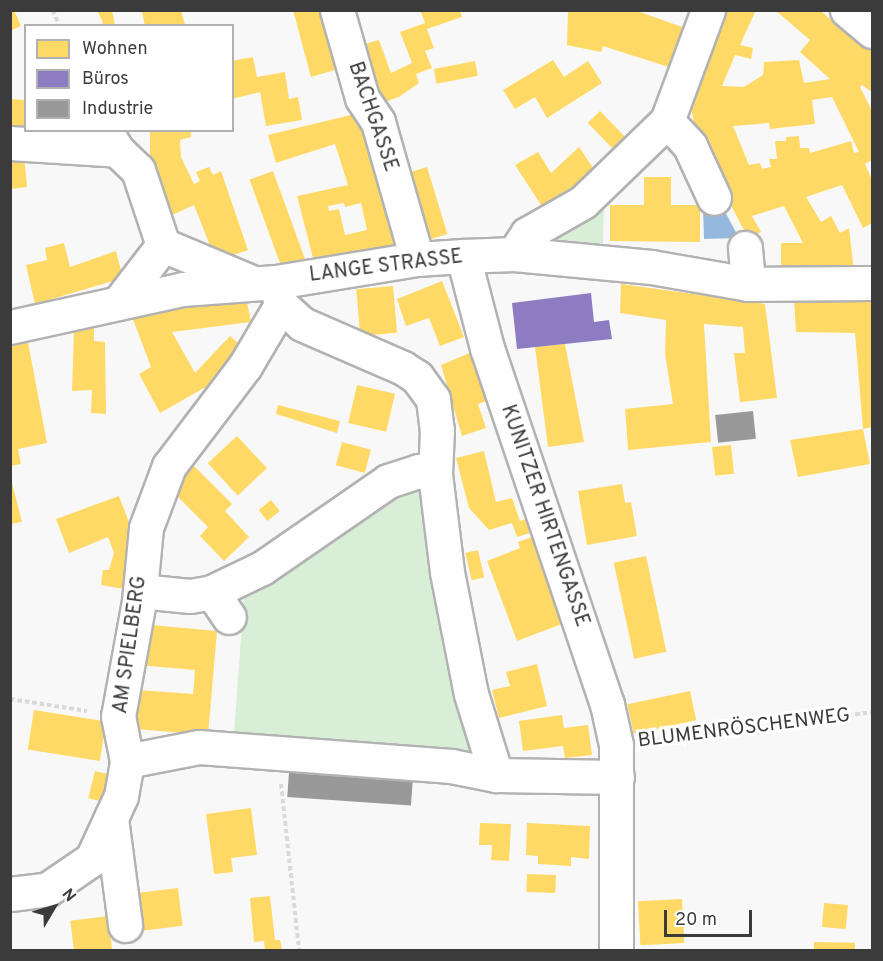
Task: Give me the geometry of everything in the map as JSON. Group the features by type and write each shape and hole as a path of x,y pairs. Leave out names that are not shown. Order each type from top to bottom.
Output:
{"street":[{"name":"BACHGASSE","path":"337,10 362,98 378,122 417,259"},
{"path":"514,254 527,234 583,202 667,121 708,10"},
{"path":"847,10 873,31"},
{"path":"667,121 690,146 714,198"},
{"path":"10,143 111,140 138,170 164,245 270,290 302,324 403,368 426,387 436,411 435,474 447,572 471,694 496,775"},
{"path":"120,301 164,245"},
{"path":"745,248 748,284"},
{"name":"LANGE STRASSE","path":"10,327 120,301 270,290 417,259 463,256 514,254 651,267 748,284 873,283"},
{"name":"KUNITZER HIRTENGASSE","path":"463,256 488,348 607,704 616,761 616,951"},
{"name":"AM SPIELBERG","path":"127,761 118,716 140,591 146,528 169,466 245,366 270,290"},
{"path":"140,591 189,596 220,604 262,568 388,481 404,473 435,474"},
{"path":"10,894 48,889 92,859 121,796 127,761 199,747 451,766 496,775 616,761"},
{"path":"111,818 125,925"}],"path":[{"path":"10,699 118,716"},
{"name":"BLUMENRÖSCHENWEG","path":"616,761 873,712"},
{"path":"278,754 299,951"}],"green space":[{"path":"604,208 603,247 539,241 585,218"},
{"path":"418,479 489,767 368,745 234,734 245,583"}],"water":[{"path":"721,204 739,238 704,239 703,207"}],"building: Wohnen":[{"path":"10,10 14,10 21,26 10,31"},
{"path":"97,10 112,10 115,24 101,24 103,23"},
{"path":"181,10 185,24 145,24 142,12"},
{"path":"293,10 329,10 345,67 311,77"},
{"path":"420,10 460,10 462,17 427,29 434,48 425,51 432,68 416,74 419,83 399,97 373,106 355,47 379,40 391,73 412,63 400,32 425,23"},
{"path":"568,10 634,10 691,30 678,70 603,46 601,52 567,45"},
{"path":"726,10 756,10 740,45 753,48 751,59 735,55 722,86 744,87 763,75 764,62 799,60 804,83 830,79 800,52 810,40 775,10 820,10 859,45 861,42 872,51 872,92 862,85 860,87 872,111 872,160 865,164 872,180 872,223 863,228 842,185 806,197 821,222 831,216 840,233 849,228 854,271 781,273 781,243 803,243 784,206 752,216 761,232 748,238 698,142 691,108 694,85","holes":["832,97 859,152 854,153 851,141 810,153 809,148 800,148 799,136 786,137 786,141 775,141 777,159 769,159 771,167 762,169 760,163 749,165 733,126 769,123 770,129 815,124 812,100"]},
{"path":"253,57 257,77 285,72 289,99 298,97 302,120 266,126 260,92 234,98 234,61"},
{"path":"553,60 564,77 588,61 602,83 547,118 535,97 515,109 503,90"},
{"path":"475,61 478,76 437,84 434,69"},
{"path":"10,99 24,100 24,132 77,132 77,137 10,134"},
{"path":"600,111 626,138 613,149 588,123"},
{"path":"359,113 399,244 313,258 297,196 348,185 335,144 276,163 268,135","holes":["344,203 345,207 361,203 367,230 345,235 339,209 329,211 328,206"]},
{"path":"150,132 191,132 191,137 180,140 181,157 194,184 200,181 196,172 209,167 213,175 221,171 248,250 216,261 194,205 170,216 150,169"},
{"path":"579,147 596,172 545,211 515,165 538,152 551,173"},
{"path":"24,155 27,187 10,189 10,156"},
{"path":"427,167 447,234 421,242 400,175"},
{"path":"273,171 305,260 282,269 250,180"},
{"path":"644,177 671,177 671,205 700,205 700,242 610,241 610,205 644,205"},
{"path":"64,243 70,267 116,251 123,278 35,304 26,265 47,260 45,248"},
{"path":"442,281 464,337 440,346 429,318 406,326 397,299"},
{"path":"621,284 765,304 777,398 740,402 734,353 745,353 743,327 704,324 711,442 628,450 625,409 673,404 665,354 666,320 620,313"},
{"path":"393,286 397,333 360,336 356,289"},
{"path":"245,292 251,322 172,332 195,373 230,336 244,348 210,401 204,388 160,413 139,374 151,367 131,314"},
{"path":"872,299 872,427 863,429 855,333 796,332 794,300"},
{"path":"94,326 94,341 105,342 106,414 91,413 92,390 72,391 74,329"},
{"path":"28,342 47,443 18,449 21,464 10,466 10,347"},
{"path":"565,344 584,442 548,447 535,347"},
{"path":"472,352 487,401 478,404 486,428 462,436 441,365"},
{"path":"357,385 395,394 386,432 348,423"},
{"path":"278,405 340,421 337,433 276,414"},
{"path":"863,429 870,464 798,477 790,440"},
{"path":"237,436 267,468 238,495 208,463"},
{"path":"342,442 371,450 365,473 336,465"},
{"path":"731,445 734,474 715,476 712,447"},
{"path":"484,451 496,502 512,498 520,521 526,519 530,533 517,537 512,523 489,530 469,508 456,458"},
{"path":"191,463 232,504 225,511 249,537 224,561 200,536 208,527 167,486"},
{"path":"10,475 22,522 10,524"},
{"path":"622,484 625,503 631,502 637,536 587,545 578,491"},
{"path":"119,496 133,533 128,536 131,545 124,589 101,585 103,570 109,570 114,553 108,537 69,553 56,519"},
{"path":"271,500 280,511 267,521 259,510"},
{"path":"532,537 562,624 517,641 487,561 520,548 518,542"},
{"path":"478,550 484,577 472,580 465,553"},
{"path":"646,556 666,652 634,659 614,563"},
{"path":"141,624 217,631 208,735 135,729 138,690 193,694 195,670 138,665"},
{"path":"537,664 547,706 499,718 492,690 510,686 506,672"},
{"path":"690,691 696,720 634,734 627,704"},
{"path":"34,710 106,721 100,761 28,750"},
{"path":"562,715 564,728 588,725 592,755 565,758 563,746 523,751 519,721"},
{"path":"95,771 111,775 104,802 88,798"},
{"path":"251,808 257,855 231,858 233,872 214,874 206,814"},
{"path":"480,823 511,824 509,861 491,860 492,845 479,845"},
{"path":"527,823 590,826 589,859 571,857 571,866 538,864 538,856 526,855"},
{"path":"527,874 556,875 555,893 526,892"},
{"path":"178,888 183,926 144,930 139,893"},
{"path":"270,896 275,940 280,940 282,950 265,950 264,941 254,942 250,898"},
{"path":"682,899 684,943 640,945 638,901"},
{"path":"824,903 848,905 846,929 822,927"},
{"path":"108,916 112,950 74,950 70,921"},
{"path":"814,942 855,943 855,950 814,950"}],"building: Büros":[{"path":"591,293 594,322 609,320 612,339 517,349 512,303"}],"building: Industrie":[{"path":"753,411 756,439 718,443 715,415"},
{"path":"289,772 413,781 411,806 287,797"}]}
